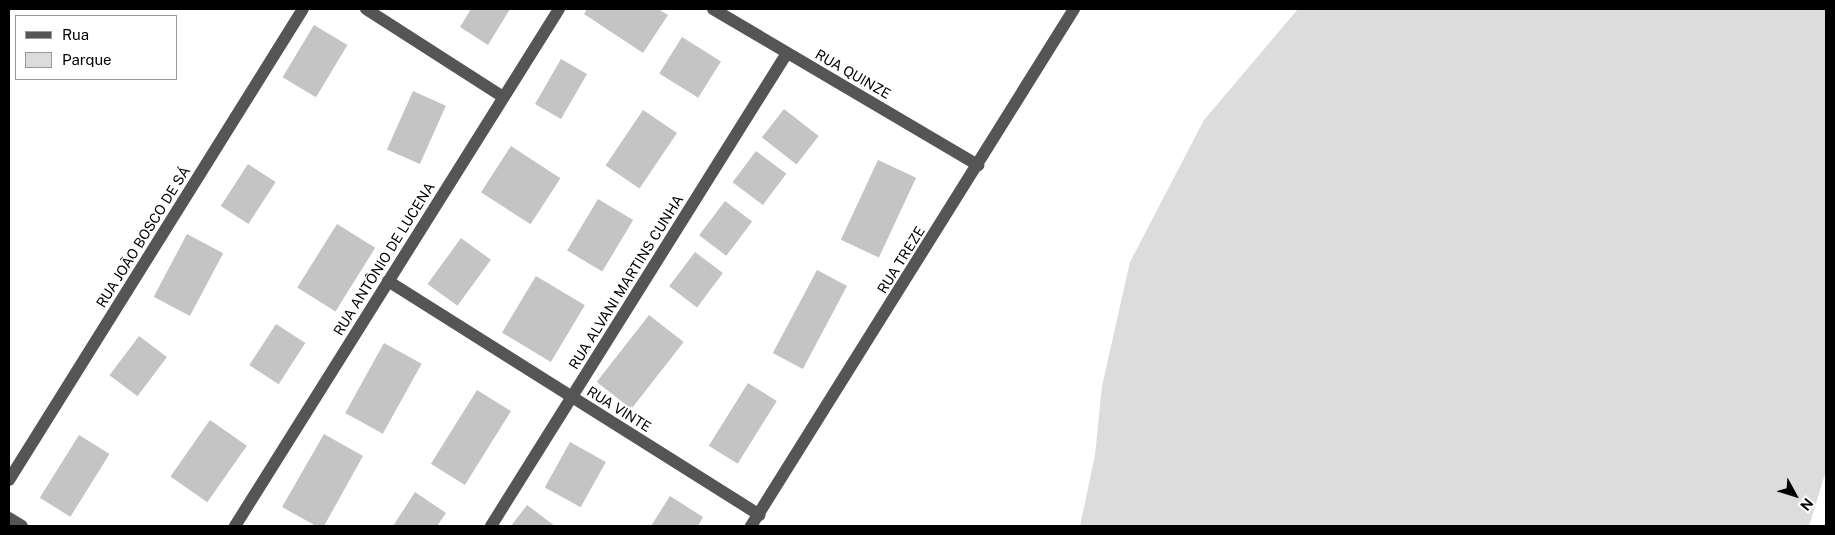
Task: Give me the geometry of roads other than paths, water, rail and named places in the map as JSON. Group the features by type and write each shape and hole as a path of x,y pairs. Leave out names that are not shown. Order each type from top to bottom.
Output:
{"lane":[{"name":"RUA JOÃO BOSCO DE SÁ","path":"9,480 303,9"},
{"path":"366,9 503,96"},
{"name":"RUA ANTÔNIO DE LUCENA","path":"235,526 559,9"},
{"name":"RUA QUINZE","path":"713,9 978,165"},
{"name":"RUA TREZE","path":"752,526 1074,9"},
{"name":"RUA ALVANI MARTINS CUNHA","path":"491,526 787,53"},
{"name":"RUA VINTE","path":"388,280 759,515"},
{"path":"9,518 22,526"}]}
